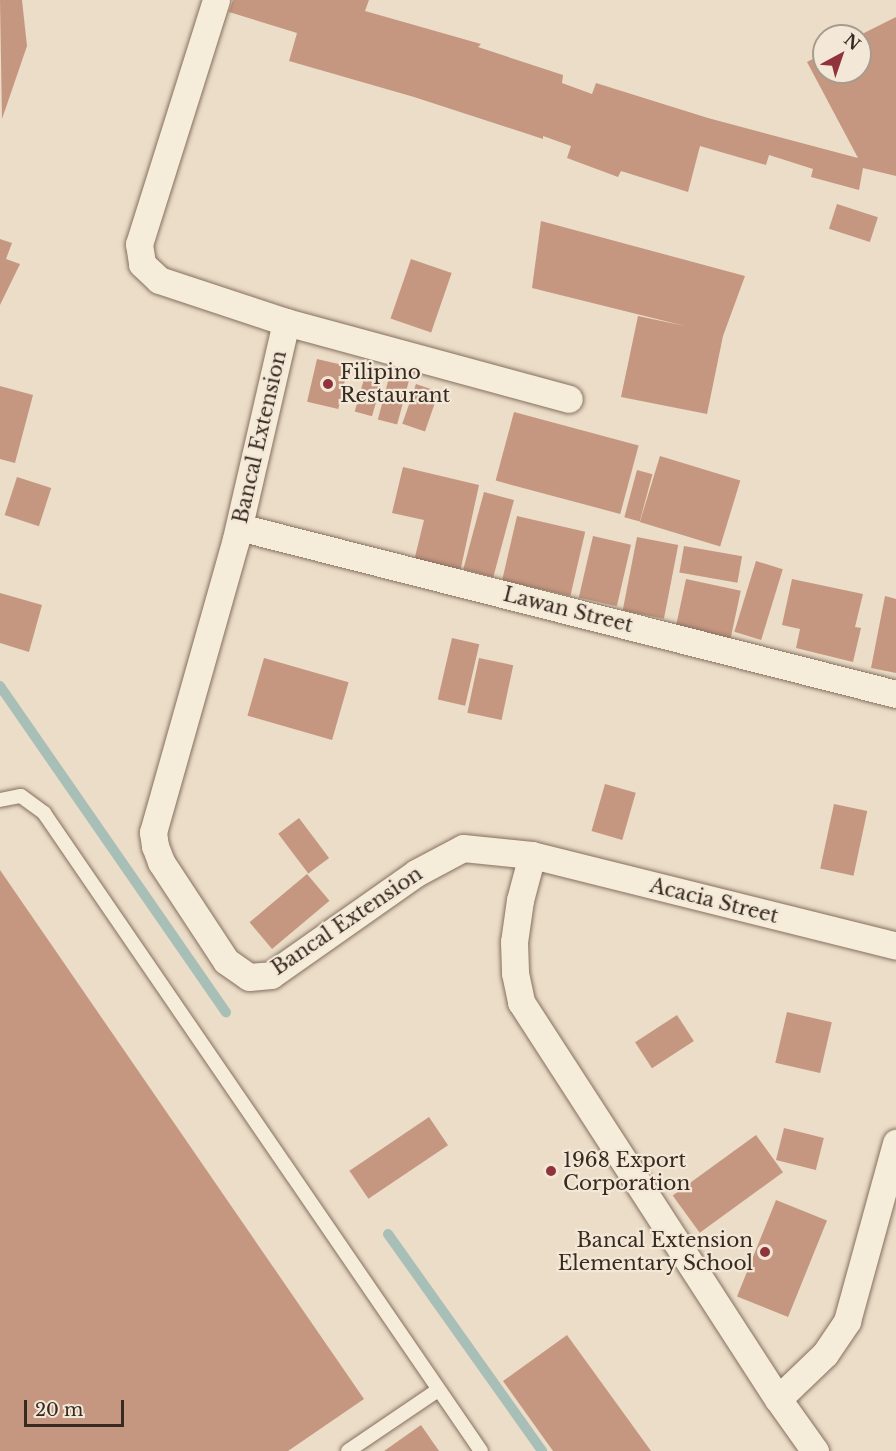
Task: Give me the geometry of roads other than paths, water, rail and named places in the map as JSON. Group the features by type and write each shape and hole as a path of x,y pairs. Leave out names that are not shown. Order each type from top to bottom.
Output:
{"street":[{"path":"216,0 139,244 142,264 159,280 286,322 569,399"},
{"name":"Bancal Extension","path":"286,322 238,533 153,832 154,846 161,862 226,961 249,977 271,975 416,873 463,848 532,855"},
{"name":"Lawan Street","path":"238,533 896,694"},
{"path":"532,855 520,900 514,942 515,973 521,1002 778,1399 815,1451"},
{"name":"Acacia Street","path":"532,855 896,946"},
{"path":"778,1399 825,1354 847,1321 896,1143"}],"lane":[{"path":"238,533 896,707"},
{"path":"0,800 21,796 44,813 481,1451"},
{"path":"348,1451 438,1390"}],"waterway":[{"path":"0,686 226,1012"},
{"path":"388,1234 542,1451"}],"place":[{"name":"Filipino Restaurant","path":"328,384"},
{"name":"1968 Export Corporation","path":"551,1171"},
{"name":"Bancal Extension Elementary School","path":"765,1252"}]}
